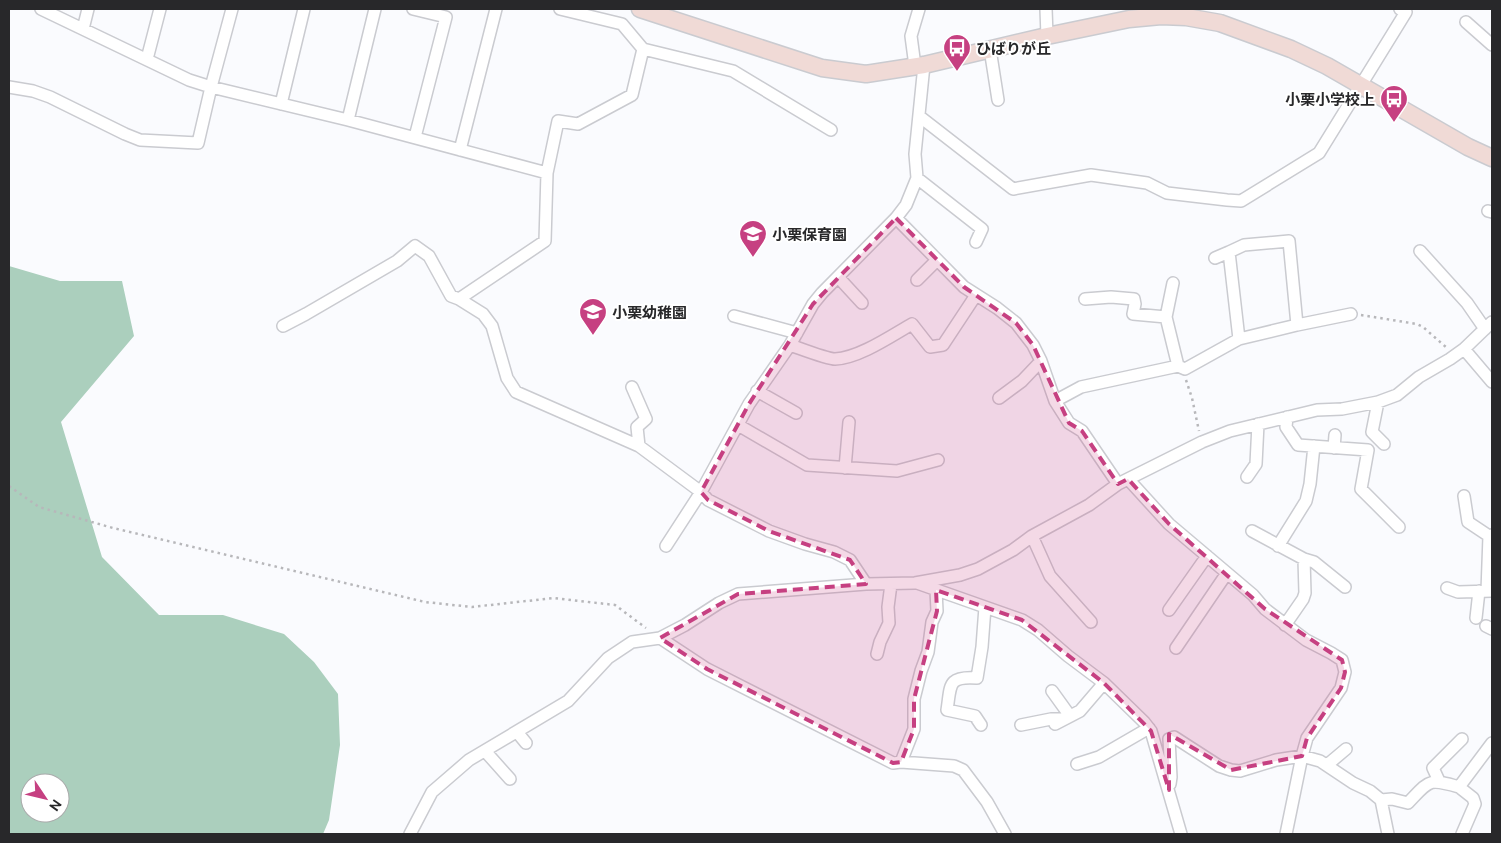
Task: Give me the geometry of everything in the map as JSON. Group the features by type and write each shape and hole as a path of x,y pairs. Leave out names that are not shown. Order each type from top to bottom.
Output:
{"street":[{"path":"41,9 189,80 415,137 547,173"},
{"path":"83,29 88,9"},
{"path":"147,60 160,9"},
{"path":"9,87 32,91 50,97 140,140 198,143 232,9"},
{"path":"281,104 304,9"},
{"path":"348,120 375,9"},
{"path":"413,9 446,17 415,137"},
{"path":"460,150 496,9"},
{"path":"560,9 622,24 643,48 732,71 831,130"},
{"path":"640,9 822,68 866,74 920,65 1162,12 1220,23 1291,49 1327,66 1468,147 1492,158"},
{"path":"666,546 701,492 749,404 790,345 813,304 896,218 906,205 917,178 915,154 919,116 920,65 911,36 919,9"},
{"path":"1046,9 1047,36"},
{"path":"919,116 1013,189 1091,175 1147,183 1167,193 1241,201 1319,153 1406,12 1400,9"},
{"path":"1466,22 1492,45"},
{"path":"459,299 545,241 547,173 558,121 578,124 632,96 643,48"},
{"path":"990,50 998,100"},
{"path":"917,178 982,229 976,242"},
{"path":"896,218 964,287 997,308 1016,323 1033,345 1055,401 1069,423 1082,431 1123,482 1169,524 1253,595 1265,609 1306,640 1342,660 1345,672 1341,688 1307,738 1286,834"},
{"path":"1215,258 1244,245 1289,240 1297,325"},
{"path":"283,326 397,262 415,246 429,256 451,296 483,314 492,326 507,378 516,392 639,446 701,492 708,500 769,531 834,552 850,560 866,584"},
{"path":"410,834 432,792 470,760 568,701 608,658 632,642 660,638 738,594 866,584 915,583 960,575 978,569 1012,550 1032,536 1089,505 1123,482 1202,442 1230,431 1287,417 1317,410 1342,409 1378,402 1397,395 1419,377 1460,352 1489,325 1420,251"},
{"path":"1229,252 1239,339"},
{"path":"917,280 937,260"},
{"path":"838,277 862,303"},
{"path":"1173,283 1166,317 1181,368"},
{"path":"790,345 834,359 875,346 912,324 930,347 943,345 976,295"},
{"path":"1085,299 1111,297 1134,299 1133,314 1166,317"},
{"path":"1055,401 1081,387 1181,368 1239,339 1351,314"},
{"path":"734,316 797,333"},
{"path":"1460,352 1492,382"},
{"path":"999,398 1022,381 1040,360"},
{"path":"632,387 646,419 637,427 639,446"},
{"path":"757,391 796,413"},
{"path":"1378,402 1372,432 1384,444"},
{"path":"1287,417 1286,428 1298,446 1368,450 1360,489 1399,527"},
{"path":"844,468 849,422"},
{"path":"1246,477 1256,464 1258,424"},
{"path":"738,425 807,465 896,472 938,460"},
{"path":"1334,448 1335,435"},
{"path":"1278,546 1306,501 1310,484 1314,446"},
{"path":"1464,496 1468,522 1490,536 1486,591 1476,618"},
{"path":"1252,531 1304,560 1314,562 1345,587"},
{"path":"1032,536 1050,576 1091,622"},
{"path":"1169,610 1206,556"},
{"path":"1285,625 1305,593 1304,560"},
{"path":"1176,648 1227,573"},
{"path":"915,583 1022,620 1038,630 1104,684 1149,728 1181,834"},
{"path":"877,654 880,642 889,623 888,607 891,584"},
{"path":"1448,588 1458,592 1486,591"},
{"path":"901,762 914,729 914,699 928,652 932,622 937,611 936,590"},
{"path":"981,725 976,716 947,710 951,685 955,680 964,677 977,678 985,607"},
{"path":"660,638 707,669 893,763 954,766 963,770 987,802 1005,834"},
{"path":"1021,725 1051,719 1063,720 1080,711 1104,684"},
{"path":"1052,691 1063,720"},
{"path":"1077,764 1099,757 1149,728"},
{"path":"517,732 526,743"},
{"path":"1169,790 1171,777 1169,739 1174,737 1219,766 1231,770 1240,771 1276,760 1302,756 1320,761 1353,783 1370,791 1381,800 1388,834"},
{"path":"1439,781 1433,768 1462,739"},
{"path":"1459,786 1492,743"},
{"path":"1327,765 1346,749"},
{"path":"485,751 510,779"},
{"path":"1381,800 1392,799 1408,803 1426,783 1439,781 1459,786 1473,798 1475,804 1462,834"}],"path":[{"path":"1351,314 1417,324 1460,352"},
{"path":"1181,368 1192,398 1202,442"},
{"path":"9,486 38,507 113,528 425,602 472,607 554,598 616,605 660,638"}],"highlighted area":[{"path":"896,218 964,287 1016,323 1033,345 1069,423 1082,431 1118,484 1128,479 1169,524 1265,609 1342,660 1345,672 1341,688 1307,738 1302,756 1231,770 1169,734 1169,790 1151,731 1104,683 1022,620 936,590 937,611 914,699 914,729 901,762 893,763 707,669 660,638 738,594 866,584 850,560 769,531 708,500 701,492 749,404 813,304"}],"green space":[{"path":"9,266 60,281 122,281 134,336 61,422 102,557 159,615 223,615 284,634 314,662 338,694 340,745 329,820 323,834 9,834"}],"place":[{"name":"ひばりが丘","path":"957,72"},
{"name":"小栗小学校上","path":"1394,123"},
{"name":"小栗保育園","path":"753,258"},
{"name":"小栗幼稚園","path":"593,336"}]}
